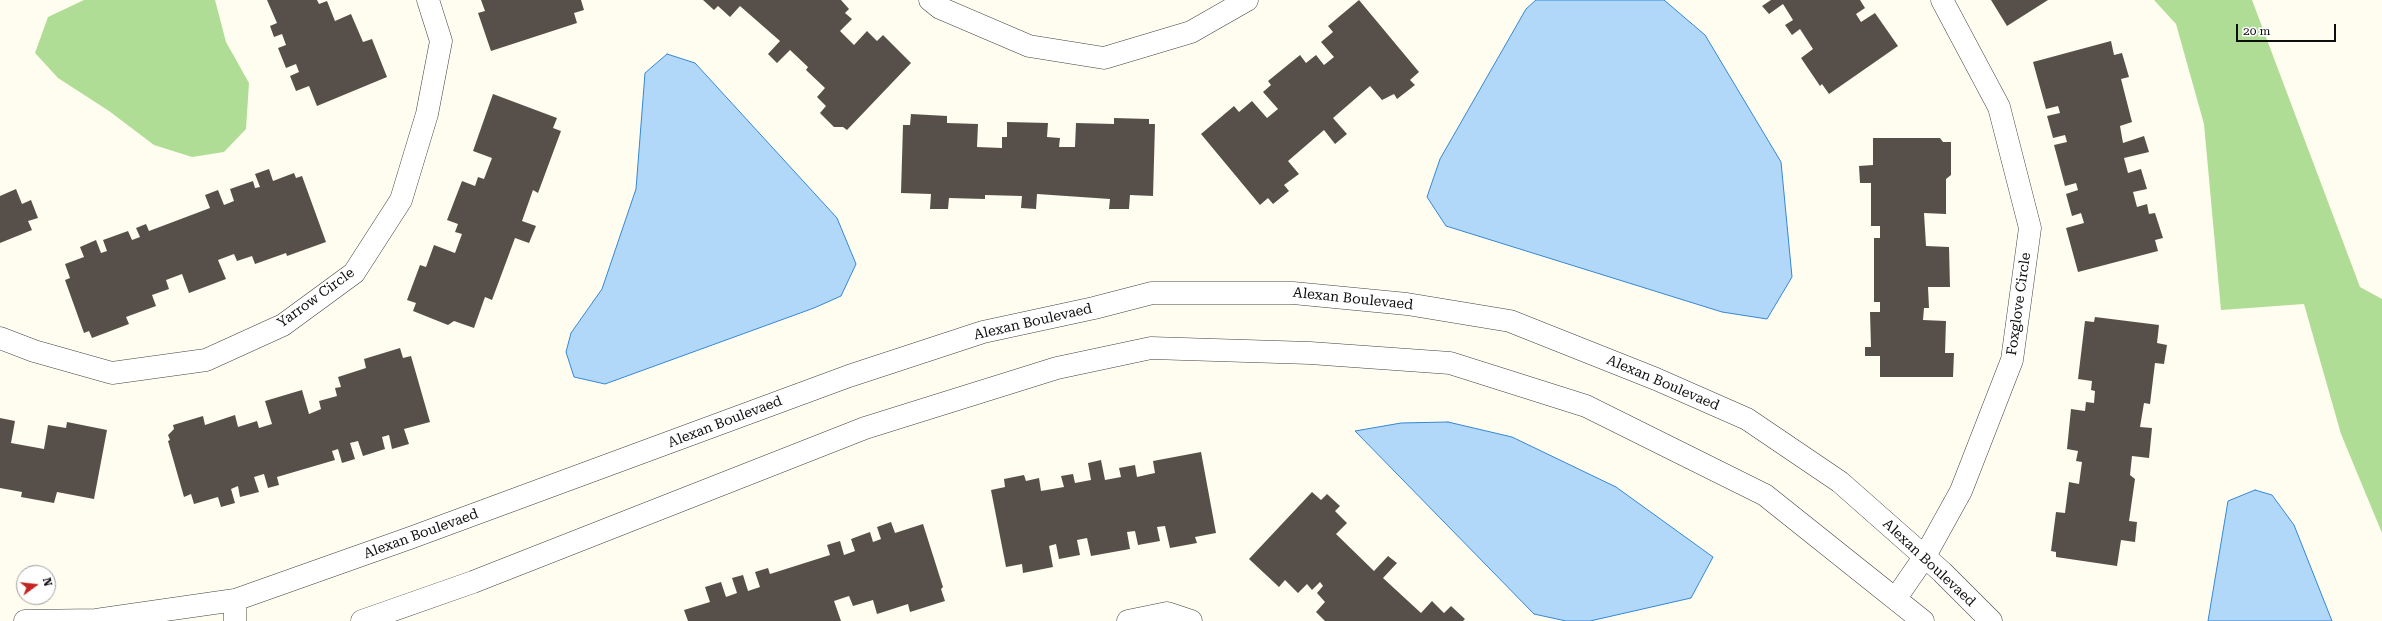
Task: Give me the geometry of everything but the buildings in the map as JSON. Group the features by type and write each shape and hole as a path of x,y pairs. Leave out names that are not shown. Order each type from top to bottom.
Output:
{"street":[{"name":"Yarrow Circle","path":"0,338 34,351 112,373 206,360 283,325 354,273 401,200 427,114 440,41 428,0"},
{"path":"930,0 940,8 1029,46 1104,58 1191,32 1247,0"},
{"name":"Foxglove Circle","path":"1896,598 1925,556 1960,491 2012,360 2030,228 1999,107 1942,0"},
{"name":"Alexan Boulevaed","path":"25,621 96,620 235,611 410,538 849,376 984,332 1094,308 1152,293 1293,293 1407,304 1510,321 1656,379 1747,419 1840,482 1925,556 1991,621"},
{"path":"362,621 473,582 865,428 1057,368 1151,348 1310,353 1450,362 1586,406 1765,495 1923,621"},
{"path":"1128,621 1167,613 1191,621"}],"green space":[{"path":"84,0 215,0 226,42 249,83 246,129 224,152 192,157 154,145 109,111 58,78 35,53 48,17"},
{"path":"2154,0 2252,0 2360,287 2382,299 2382,533 2341,434 2304,304 2221,310 2204,124 2176,24"}],"water":[{"path":"1536,0 1664,0 1705,35 1781,162 1792,277 1767,319 1722,312 1446,226 1427,197 1440,159 1526,9"},
{"path":"667,54 695,63 837,218 856,264 841,296 814,308 605,384 574,377 566,352 571,333 602,289 636,189 645,73"},
{"path":"1448,422 1512,437 1616,487 1713,557 1691,598 1590,621 1566,621 1534,614 1355,431 1401,423"},
{"path":"2255,490 2272,495 2294,525 2332,621 2208,621 2228,501"}]}
